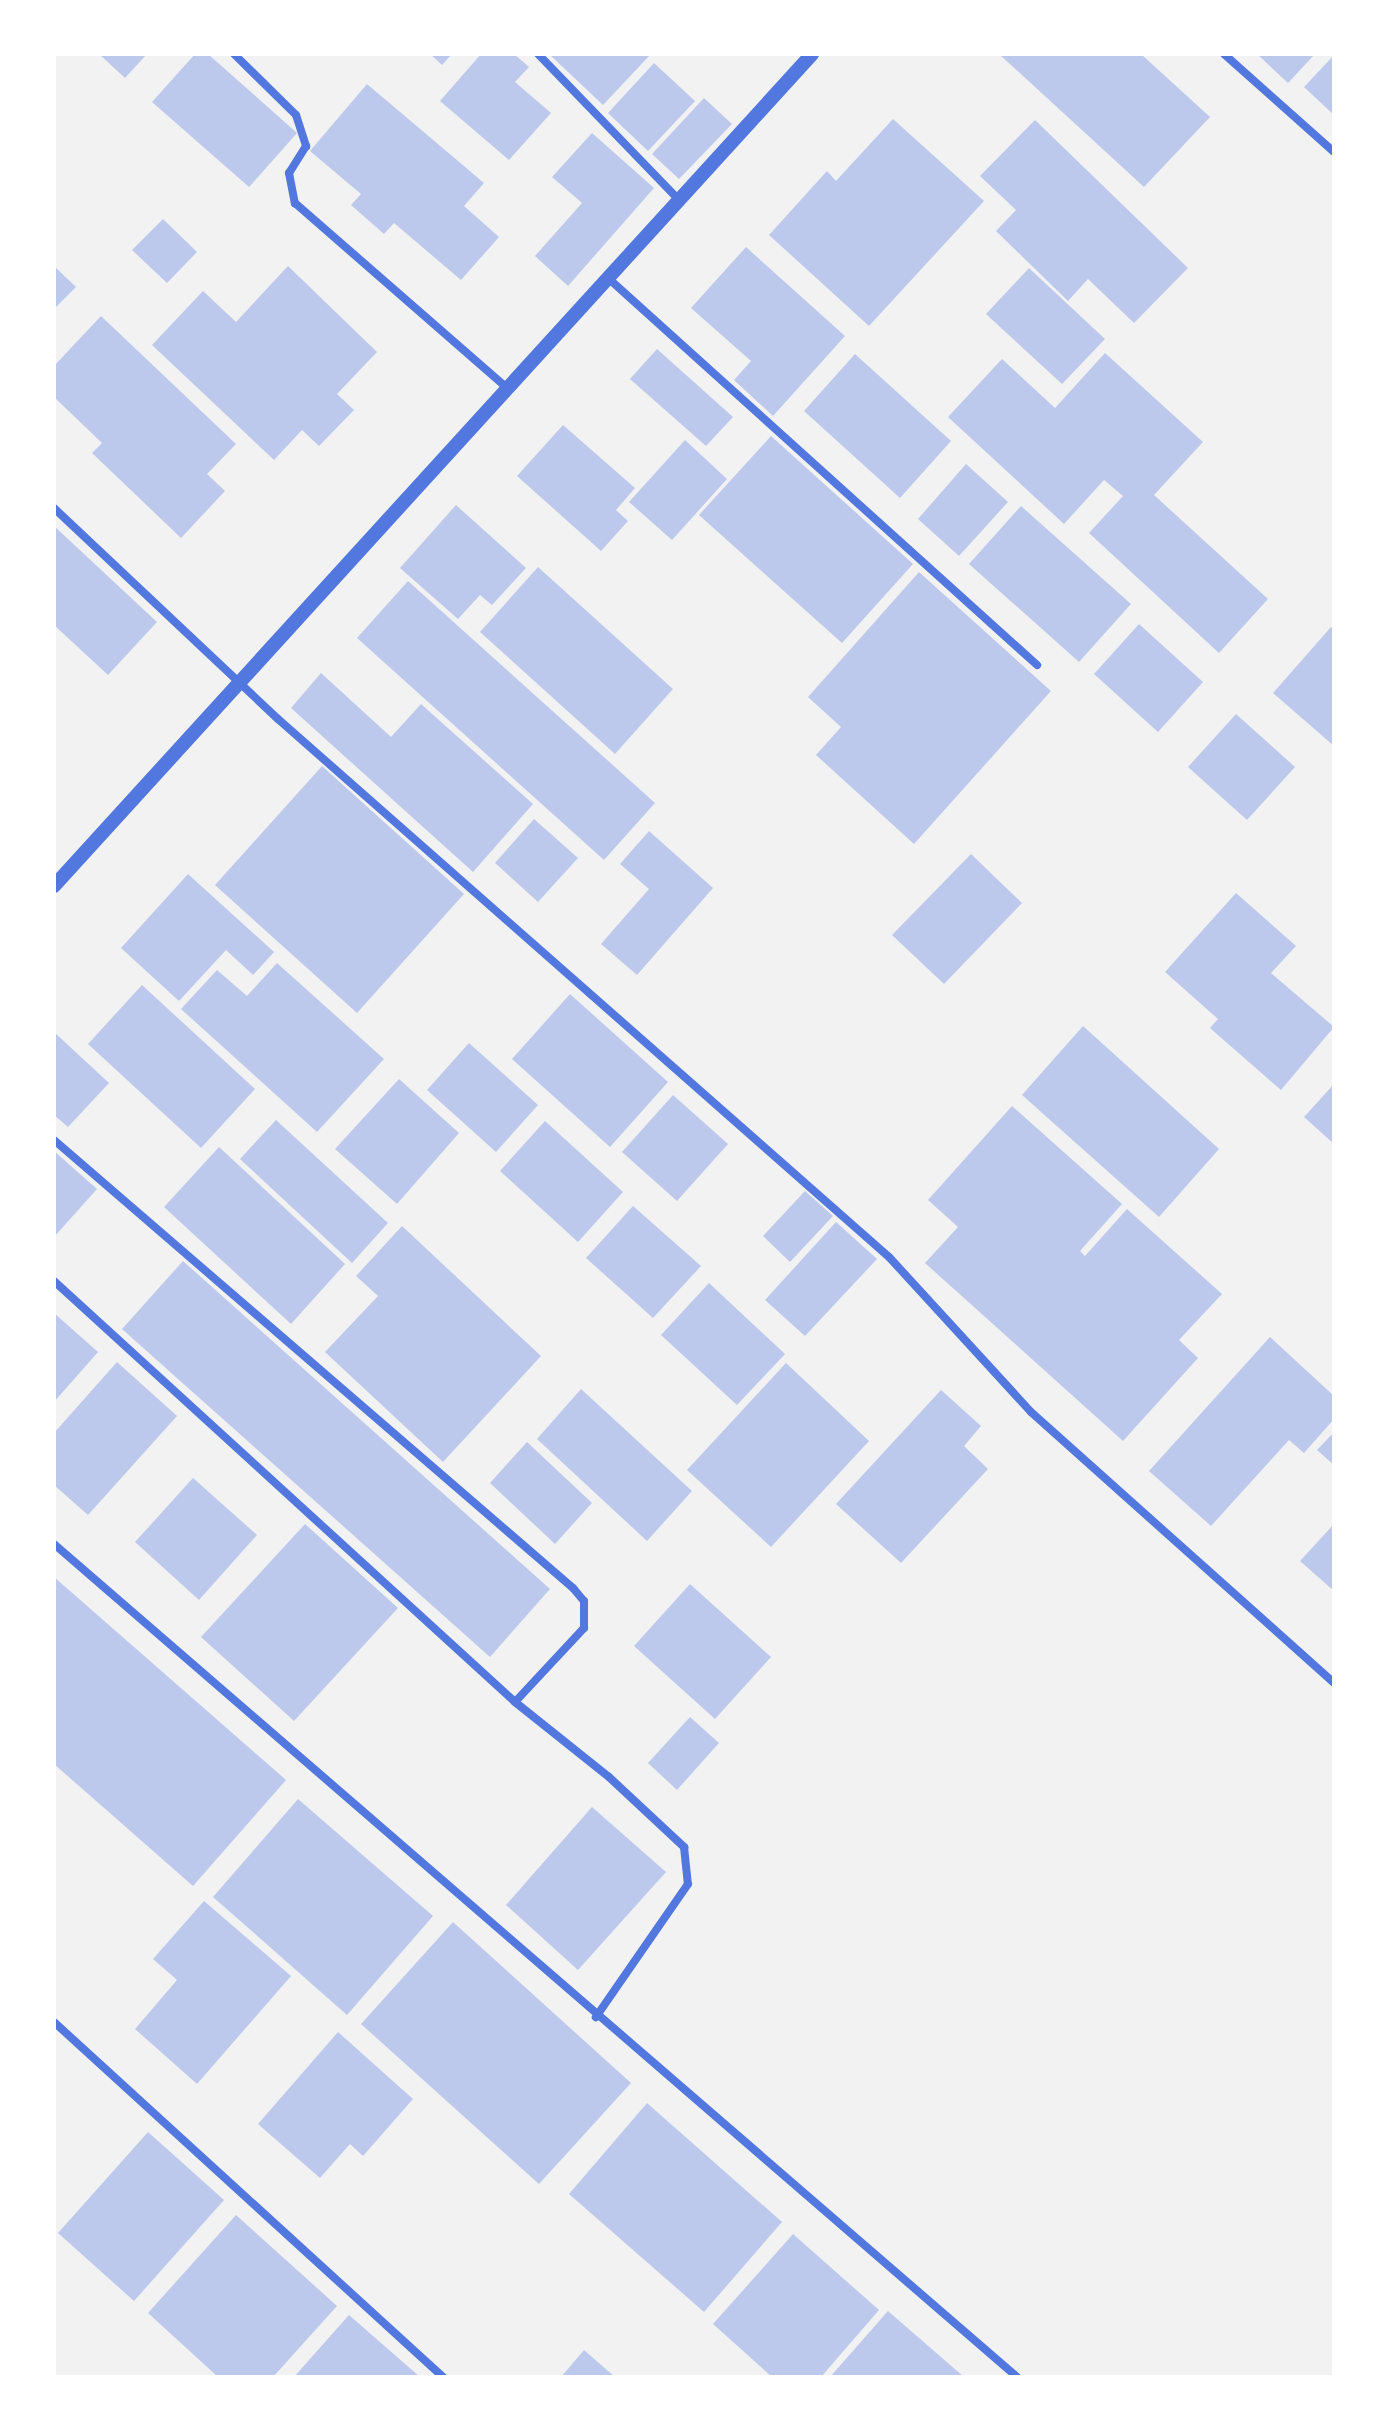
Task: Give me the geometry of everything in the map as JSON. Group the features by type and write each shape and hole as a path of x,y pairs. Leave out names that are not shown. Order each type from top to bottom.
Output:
{"street":[{"path":"234,54 296,115 306,146 289,173 295,203 508,389"},
{"path":"538,54 679,200"},
{"path":"54,886 812,54"},
{"path":"1224,54 1334,152"},
{"path":"608,278 1037,665"},
{"path":"54,508 239,684 889,1257 1031,1412 1334,1683"},
{"path":"54,1140 573,1588 584,1601 584,1628 515,1702"},
{"path":"54,1281 515,1702 609,1777 684,1847 688,1884 596,2017"},
{"path":"54,1544 596,2017 1017,2377"},
{"path":"54,2022 443,2377"}],"building":[{"path":"99,54 147,54 125,78"},
{"path":"195,54 208,54 297,133 249,187 152,102"},
{"path":"430,54 452,54 442,65"},
{"path":"481,54 514,54 529,67 515,82 551,113 509,160 440,101"},
{"path":"549,54 651,54 603,105"},
{"path":"999,54 1141,54 1210,117 1144,187"},
{"path":"1257,54 1315,54 1288,83"},
{"path":"1334,55 1334,115 1304,87"},
{"path":"654,63 695,101 648,151 608,113"},
{"path":"367,84 484,183 464,206 499,237 461,280 394,223 384,234 351,205 361,194 310,151"},
{"path":"704,98 732,124 679,179 652,154"},
{"path":"893,119 984,201 869,326 769,235 827,171 836,181"},
{"path":"1035,120 1188,268 1134,323 1088,279 1068,301 996,231 1016,210 980,176"},
{"path":"592,133 654,188 568,286 535,256 582,203 552,177"},
{"path":"163,219 197,252 167,283 132,250"},
{"path":"746,247 845,336 773,416 734,380 751,361 691,308"},
{"path":"54,266 76,287 54,309"},
{"path":"288,266 377,352 337,394 354,410 319,446 302,430 274,460 152,345 203,291 236,322"},
{"path":"1029,268 1105,339 1062,384 986,314"},
{"path":"101,316 236,444 207,474 225,491 181,538 92,453 102,443 54,397 54,366"},
{"path":"657,349 733,417 706,446 630,379"},
{"path":"1105,353 1203,442 1154,495 1268,599 1219,653 1089,533 1123,496 1104,480 1064,524 948,417 1002,359 1055,408"},
{"path":"855,354 951,441 900,498 804,411"},
{"path":"563,425 635,488 616,510 628,521 601,551 517,476"},
{"path":"771,436 913,564 842,643 699,515"},
{"path":"685,440 727,479 672,540 629,502"},
{"path":"966,464 1008,502 959,556 918,519"},
{"path":"456,505 526,568 492,605 480,595 458,619 400,568"},
{"path":"1021,506 1131,604 1079,662 969,564"},
{"path":"54,526 157,622 108,675 54,625"},
{"path":"538,567 673,689 615,754 480,632"},
{"path":"919,572 1051,691 914,844 816,755 841,727 808,697"},
{"path":"408,581 655,803 604,860 357,638"},
{"path":"1139,624 1203,682 1158,732 1094,674"},
{"path":"1331,627 1334,630 1334,746 1273,693"},
{"path":"321,673 391,737 421,704 533,804 473,872 291,708"},
{"path":"1236,714 1295,767 1247,820 1188,767"},
{"path":"322,766 464,894 357,1013 215,885"},
{"path":"534,819 578,858 538,902 495,863"},
{"path":"649,831 713,888 637,975 601,944 649,889 620,864"},
{"path":"971,854 1022,903 944,984 892,935"},
{"path":"188,874 274,952 253,975 226,950 179,1001 121,948"},
{"path":"1236,893 1296,946 1271,973 1334,1027 1281,1090 1210,1028 1218,1019 1165,972"},
{"path":"277,963 384,1059 317,1132 181,1009 217,970 247,996"},
{"path":"142,985 255,1089 201,1148 88,1044"},
{"path":"570,994 668,1082 610,1147 512,1059"},
{"path":"1083,1026 1219,1149 1159,1217 1022,1095"},
{"path":"54,1032 109,1083 68,1127 54,1115"},
{"path":"469,1043 538,1105 496,1152 427,1090"},
{"path":"399,1079 459,1133 397,1204 335,1149"},
{"path":"1334,1084 1334,1144 1304,1117"},
{"path":"673,1095 728,1144 677,1201 622,1152"},
{"path":"1012,1106 1122,1204 1080,1251 1085,1256 1127,1209 1222,1294 1179,1340 1198,1358 1123,1441 925,1263 958,1227 928,1200"},
{"path":"276,1120 388,1223 352,1263 240,1159"},
{"path":"545,1121 623,1192 578,1242 500,1171"},
{"path":"219,1147 345,1264 291,1324 164,1207"},
{"path":"54,1151 97,1189 54,1237"},
{"path":"805,1191 833,1216 790,1262 763,1236"},
{"path":"633,1206 701,1266 653,1318 586,1258"},
{"path":"836,1222 877,1259 805,1336 765,1300"},
{"path":"402,1226 541,1356 443,1462 325,1352 378,1296 356,1276"},
{"path":"183,1261 550,1589 490,1657 122,1329"},
{"path":"709,1283 785,1354 737,1405 661,1335"},
{"path":"54,1313 98,1352 54,1402"},
{"path":"1270,1337 1334,1396 1334,1419 1304,1453 1289,1440 1211,1526 1149,1471"},
{"path":"117,1362 177,1416 88,1515 54,1485 54,1433"},
{"path":"786,1363 869,1441 771,1547 687,1470"},
{"path":"581,1389 692,1491 647,1541 537,1439"},
{"path":"941,1390 981,1426 964,1446 988,1469 901,1563 836,1504"},
{"path":"1334,1432 1334,1465 1317,1450"},
{"path":"527,1442 592,1503 555,1544 490,1483"},
{"path":"193,1478 257,1535 199,1600 135,1542"},
{"path":"305,1524 398,1608 294,1721 201,1637"},
{"path":"1334,1524 1334,1591 1300,1561"},
{"path":"54,1577 286,1780 193,1886 54,1764"},
{"path":"690,1584 771,1657 715,1719 634,1646"},
{"path":"690,1717 719,1743 677,1790 648,1763"},
{"path":"298,1799 433,1916 347,2015 213,1897"},
{"path":"592,1807 666,1872 578,1970 506,1905"},
{"path":"204,1901 291,1976 197,2084 135,2029 177,1980 153,1959"},
{"path":"453,1922 631,2083 539,2184 361,2024"},
{"path":"338,2032 413,2099 363,2156 350,2144 320,2178 258,2124"},
{"path":"647,2103 782,2222 704,2312 569,2194"},
{"path":"148,2132 224,2200 134,2301 58,2233"},
{"path":"236,2215 337,2306 273,2377 218,2377 148,2313"},
{"path":"793,2234 879,2310 821,2377 772,2377 713,2324"},
{"path":"888,2311 964,2377 830,2377"},
{"path":"349,2315 420,2377 294,2377"},
{"path":"584,2350 615,2377 561,2377"}]}
